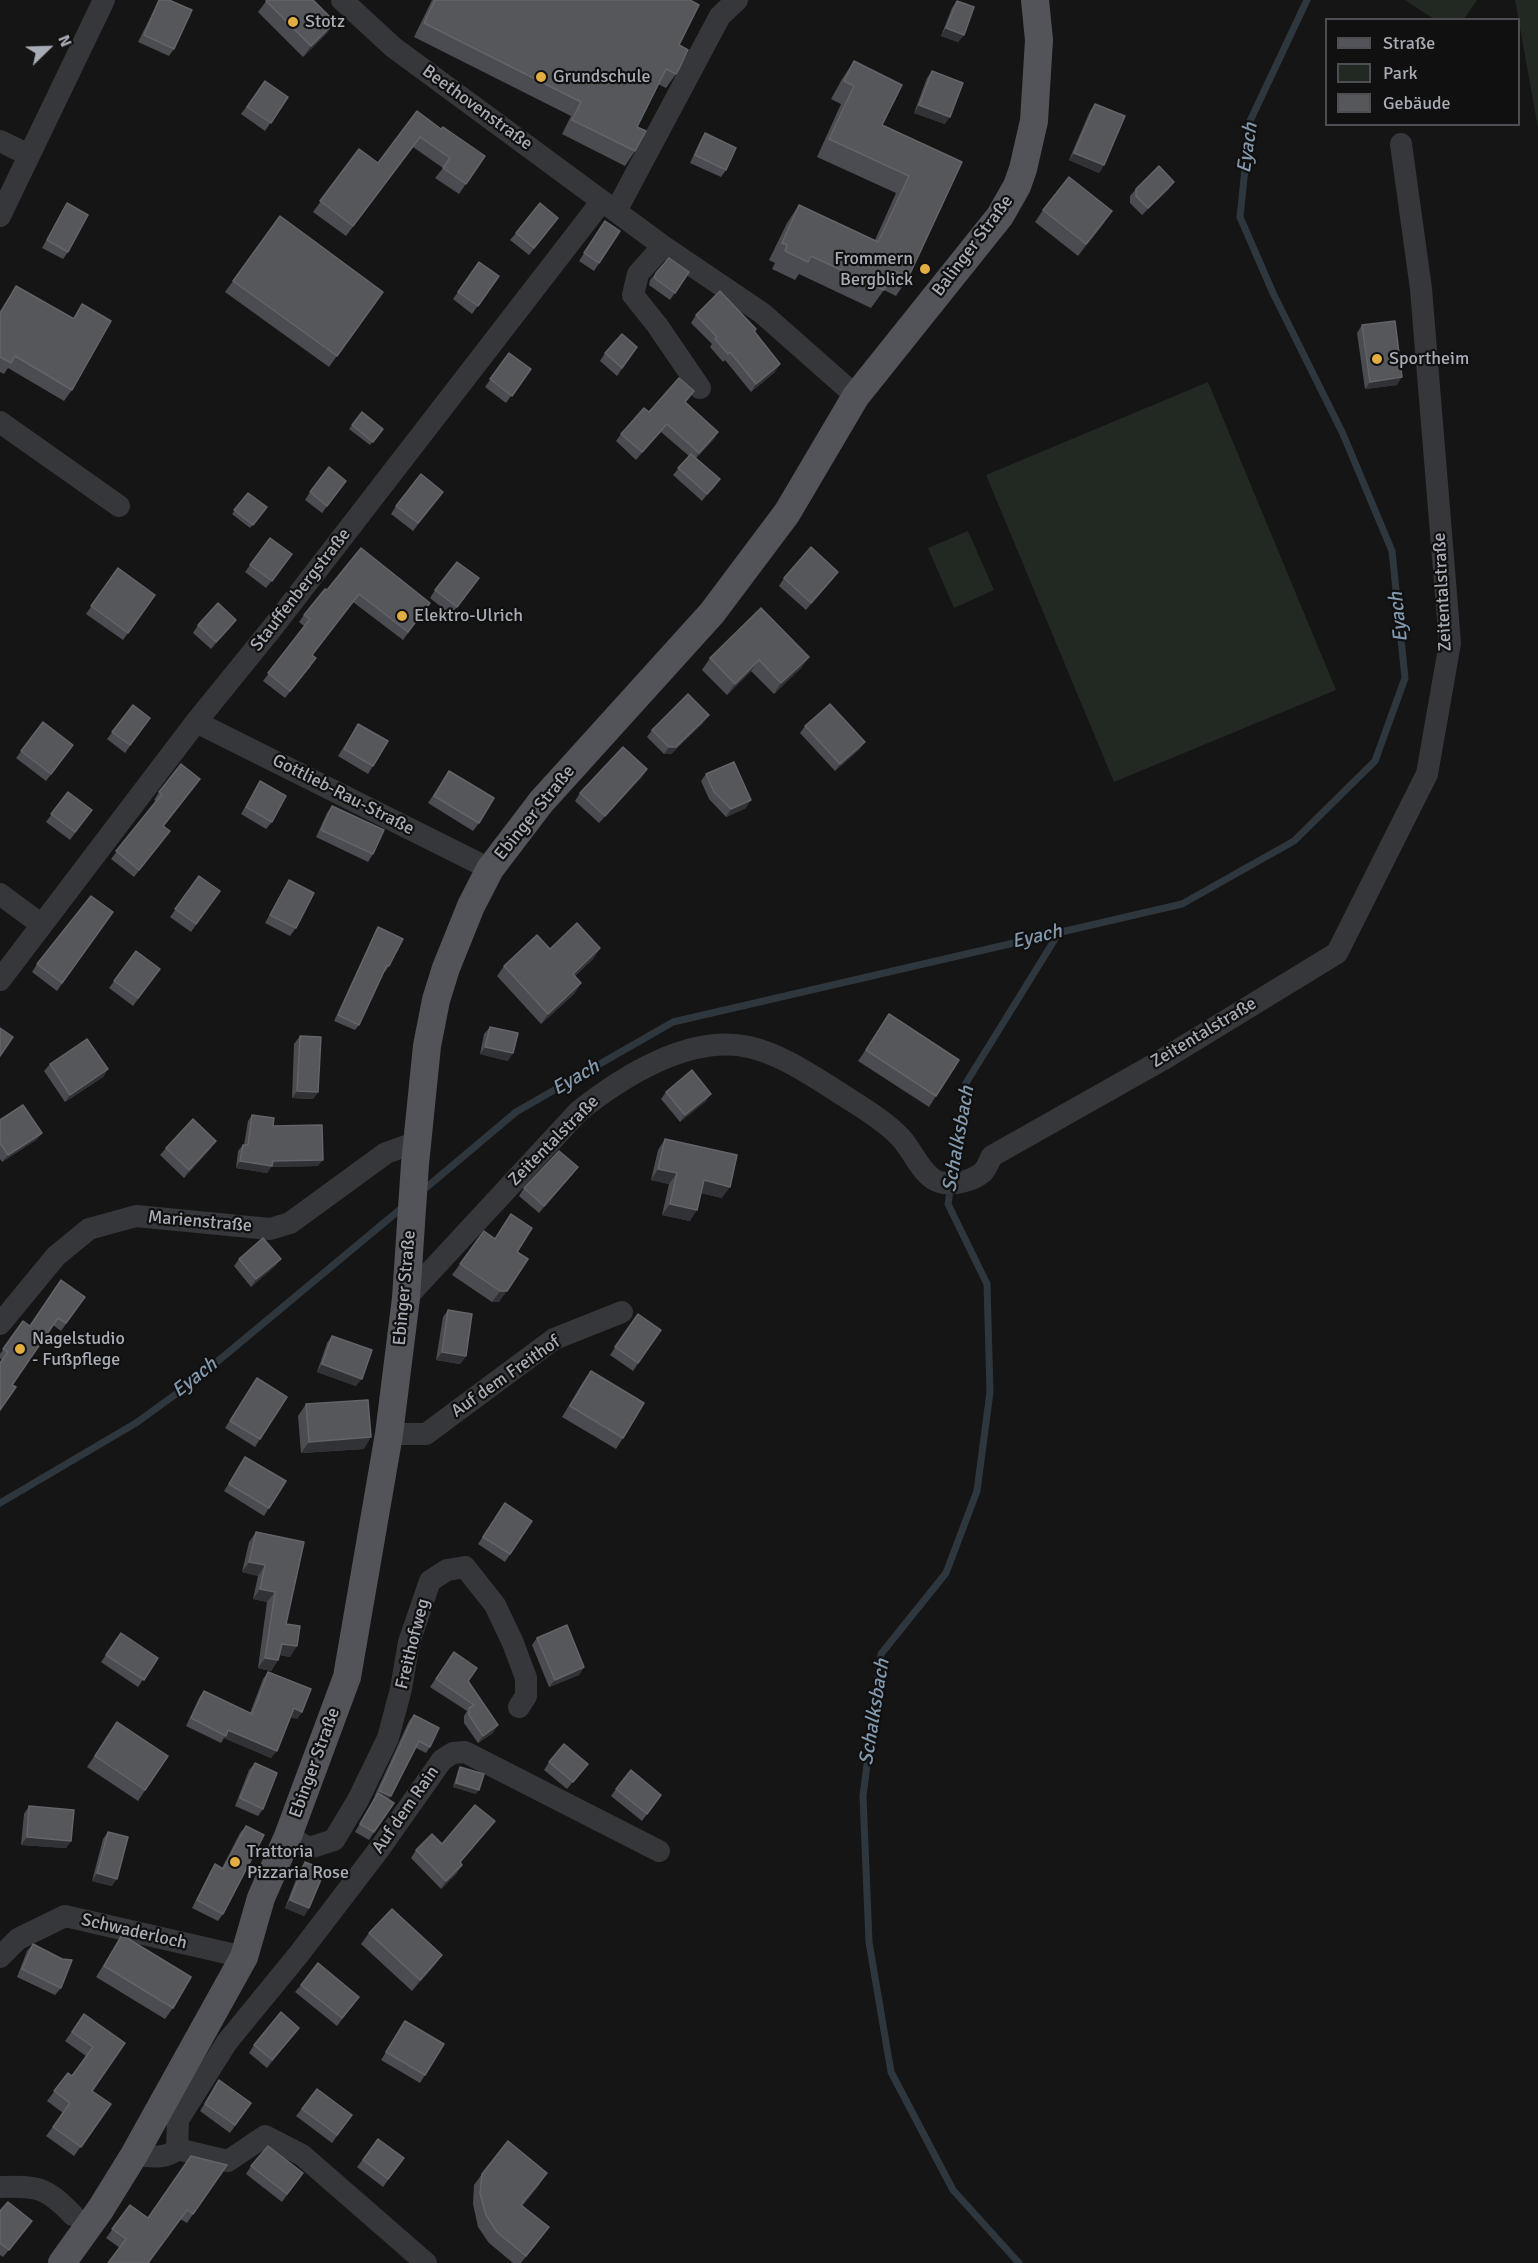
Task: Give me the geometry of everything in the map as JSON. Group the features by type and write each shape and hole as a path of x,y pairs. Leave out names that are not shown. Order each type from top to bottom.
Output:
{"main road":[{"name":"Balinger Straße","path":"856,396 1000,216 1017,186 1034,121 1038,80 1039,40 1035,0"},
{"name":"Ebinger Straße","path":"67,2256 86,2213 134,2155 244,1957 261,1898 288,1836 347,1677 389,1434 406,1298 416,1153 427,1046 436,1000 456,939 490,869 541,802 711,613 787,513 856,396"}],"street":[{"path":"0,216 104,0"},
{"name":"Beethovenstraße","path":"342,0 393,47 663,246 762,313 856,396"},
{"path":"609,206 720,16 736,0"},
{"path":"0,141 29,155"},
{"name":"Zeitentalstraße","path":"406,1298 579,1111 602,1092 658,1061 699,1048 717,1045 750,1047 789,1062 899,1135 928,1175 939,1182 966,1181 983,1172 992,1156 1162,1060 1337,953 1427,774 1450,643 1420,289 1401,144"},
{"name":"Stauffenbergstraße","path":"0,980 196,722 609,206"},
{"path":"663,246 638,274 633,295 657,325 700,388"},
{"path":"0,422 119,506"},
{"name":"Gottlieb-Rau-Straße","path":"196,722 490,869"},
{"path":"0,894 42,925"},
{"name":"Marienstraße","path":"0,1324 56,1256 89,1229 136,1216 270,1229 290,1223 387,1153 416,1153"},
{"name":"Auf dem Freithof","path":"389,1434 426,1434 554,1339 622,1311"},
{"name":"Freithofweg","path":"288,1836 309,1848 334,1840 352,1810 388,1738 401,1689 409,1642 430,1581 447,1570 465,1567 495,1605 526,1678 526,1696 519,1707"},
{"name":"Auf dem Rain","path":"177,2149 178,2120 228,2042 380,1848 442,1760 453,1753 465,1752 659,1851"},
{"name":"Schwaderloch","path":"0,1957 9,1936 65,1916 244,1957"},
{"path":"134,2155 171,2155 177,2149 228,2161 265,2136 302,2155 426,2263"},
{"path":"0,2187 33,2186 86,2213"}],"green space":[{"path":"1405,0 1477,0 1465,18 1432,18"},
{"path":"1515,0 1538,0 1538,128 1520,18"},
{"path":"1208,382 1336,690 1114,782 986,475"},
{"path":"968,531 994,590 954,608 928,548"}],"building":[{"path":"159,0 169,0 192,10 174,49 144,35"},
{"path":"267,0 313,0 335,22 311,46"},
{"path":"435,0 690,0 699,5 679,45 688,50 676,74 666,69 637,127 646,131 635,151 572,120 581,102 424,23"},
{"path":"957,1 974,7 964,35 946,28"},
{"path":"854,61 902,85 882,125 962,162 908,278 893,270 884,290 811,256 808,262 785,251 787,245 782,243 799,205 878,242 909,176 829,139 854,86 844,81"},
{"path":"932,71 963,83 950,117 919,105"},
{"path":"265,81 288,97 271,123 247,107"},
{"path":"1095,104 1125,116 1104,165 1074,153"},
{"path":"417,111 485,156 466,184 443,168 450,158 420,137 353,226 320,201 359,149 378,163"},
{"path":"705,133 736,148 726,170 695,155"},
{"path":"1159,166 1174,182 1148,208 1136,196 1136,189"},
{"path":"1069,177 1112,211 1086,244 1043,210"},
{"path":"67,203 88,215 68,252 47,240"},
{"path":"540,203 558,218 534,248 516,233"},
{"path":"280,216 383,292 337,356 233,281"},
{"path":"605,221 620,231 599,263 584,253"},
{"path":"669,258 689,272 675,293 654,278"},
{"path":"479,262 499,276 478,306 458,292"},
{"path":"16,286 74,319 82,304 111,321 72,390 15,356 11,363 0,357 0,314"},
{"path":"720,291 756,329 754,331 780,364 756,384 696,315"},
{"name":"Sportheim","path":"1395,321 1402,377 1370,382 1362,325"},
{"path":"622,334 637,347 622,368 605,353"},
{"path":"509,353 531,369 512,396 490,379"},
{"path":"679,378 694,391 685,402 718,432 699,453 667,424 642,452 621,434 644,408 649,412"},
{"path":"362,412 383,429 373,442 352,425"},
{"path":"691,454 720,479 707,494 678,468"},
{"path":"329,467 346,481 327,506 310,492"},
{"path":"421,474 443,492 418,523 396,506"},
{"path":"248,493 267,507 253,525 234,510"},
{"path":"270,538 292,554 272,581 250,565"},
{"path":"811,547 838,572 811,603 784,578"},
{"path":"361,548 430,603 408,632 359,594 312,655 316,658 290,691 268,673 310,619 304,615"},
{"path":"457,562 479,578 457,607 435,590"},
{"path":"118,568 155,595 128,633 91,606"},
{"path":"218,603 236,620 216,642 198,625"},
{"path":"761,608 809,657 781,683 759,660 735,684 710,658"},
{"path":"688,694 709,715 676,747 669,747 652,730"},
{"path":"830,704 865,742 840,764 805,726"},
{"path":"133,705 150,718 130,745 112,732"},
{"path":"43,722 73,745 51,774 21,751"},
{"path":"358,724 388,741 373,766 344,749"},
{"path":"623,747 647,769 605,816 580,793"},
{"path":"734,762 751,800 731,809 714,792 706,774"},
{"path":"181,764 200,779 163,826 170,831 139,870 116,851 162,794 159,792"},
{"path":"449,771 494,798 479,823 434,796"},
{"path":"260,781 286,796 272,822 246,807"},
{"path":"68,792 92,810 75,832 51,814"},
{"path":"332,806 384,830 373,854 321,830"},
{"path":"199,876 220,891 196,924 175,909"},
{"path":"289,880 314,893 296,928 270,915"},
{"path":"91,896 113,912 62,983 37,964"},
{"path":"577,923 600,948 573,974 581,983 548,1014 504,966 537,935 550,949"},
{"path":"378,927 403,939 389,966 387,965 359,1025 338,1015"},
{"path":"136,951 160,969 138,998 114,981"},
{"path":"889,1014 959,1060 936,1096 866,1050"},
{"path":"490,1027 518,1033 513,1053 485,1047"},
{"path":"0,1028 13,1037 0,1056"},
{"path":"300,1036 321,1037 318,1092 297,1091"},
{"path":"87,1039 108,1069 70,1095 50,1064"},
{"path":"692,1070 711,1094 685,1115 666,1092"},
{"path":"23,1105 42,1133 8,1155 0,1143 0,1120"},
{"path":"252,1115 274,1118 273,1126 322,1125 323,1160 273,1161 272,1166 240,1161 243,1145 248,1145"},
{"path":"193,1119 216,1141 189,1170 166,1148"},
{"path":"665,1139 737,1155 730,1187 704,1180 697,1210 670,1204 677,1173 658,1169"},
{"path":"559,1151 578,1167 544,1206 524,1188"},
{"path":"511,1214 532,1228 517,1252 528,1259 507,1291 500,1291 460,1264 484,1231 495,1239"},
{"path":"263,1238 281,1259 256,1279 239,1259"},
{"path":"61,1280 85,1297 66,1323 58,1318 12,1385 16,1387 0,1410 0,1363 8,1352 3,1349 23,1321 30,1326"},
{"path":"448,1310 472,1314 466,1356 442,1352"},
{"path":"638,1314 661,1330 638,1363 615,1347"},
{"path":"332,1336 372,1350 362,1379 322,1364"},
{"path":"591,1371 644,1403 623,1438 570,1406"},
{"path":"257,1378 287,1397 260,1439 230,1421"},
{"path":"368,1400 371,1437 309,1442 306,1404"},
{"path":"245,1457 286,1481 269,1508 229,1484"},
{"path":"505,1503 532,1521 510,1554 483,1537"},
{"path":"256,1532 304,1542 286,1624 300,1626 297,1646 282,1644 278,1660 265,1658 275,1592 260,1589 265,1565 249,1562"},
{"path":"567,1625 584,1667 555,1680 537,1638"},
{"path":"121,1633 158,1658 144,1680 106,1655"},
{"path":"454,1652 477,1668 468,1681 498,1725 483,1736 469,1715 469,1708 474,1705 436,1679"},
{"path":"268,1672 311,1689 302,1712 294,1708 277,1751 228,1730 226,1736 191,1718 204,1691 252,1714"},
{"path":"414,1715 439,1728 430,1747 419,1741 391,1796 379,1791"},
{"path":"117,1722 168,1756 145,1790 95,1756"},
{"path":"564,1744 588,1764 573,1782 549,1762"},
{"path":"255,1763 277,1773 263,1809 240,1798"},
{"path":"460,1767 484,1774 479,1790 456,1783"},
{"path":"631,1770 661,1795 647,1814 616,1789"},
{"path":"378,1793 394,1803 374,1832 360,1824"},
{"path":"475,1805 495,1821 460,1862 462,1865 446,1881 416,1850 432,1834 442,1844"},
{"path":"29,1806 74,1810 71,1841 27,1837"},
{"path":"246,1826 264,1835 223,1914 197,1900 215,1864 223,1869"},
{"path":"108,1832 128,1837 117,1879 97,1873"},
{"path":"305,1862 325,1870 309,1908 290,1900"},
{"path":"392,1909 442,1955 420,1980 369,1933"},
{"path":"122,1935 191,1977 173,2008 104,1966"},
{"path":"33,1944 62,1959 72,1960 61,1988 22,1969"},
{"path":"318,1963 359,1997 342,2018 301,1985"},
{"path":"281,2012 299,2028 272,2060 254,2045"},
{"path":"84,2014 125,2043 92,2091 111,2104 81,2147 53,2127 70,2103 54,2091 68,2073 72,2076 93,2047 72,2032"},
{"path":"405,2021 444,2044 425,2075 386,2052"},
{"path":"219,2080 251,2103 235,2125 205,2104"},
{"path":"317,2089 352,2115 337,2135 302,2109"},
{"path":"378,2139 404,2158 388,2179 363,2160"},
{"path":"508,2141 547,2173 521,2205 549,2227 526,2256 497,2232 486,2215 480,2193 482,2174"},
{"path":"268,2146 303,2173 287,2194 251,2166"},
{"path":"191,2156 227,2165 193,2214 187,2210 148,2263 108,2263 126,2239 112,2229 130,2205 148,2218"},
{"path":"8,2202 32,2221 9,2250 0,2243 0,2211"}],"waterway":[{"name":"Eyach","path":"421,1192 516,1112 673,1022 1182,904 1294,841 1375,761 1405,678 1392,551 1343,434 1273,293 1240,217 1250,121 1307,0"},
{"name":"Schalksbach","path":"1019,2263 953,2190 891,2072 869,1942 863,1796 881,1654 946,1573 977,1491 990,1392 987,1284 948,1204 966,1083 1060,931"},
{"name":"Eyach","path":"0,1503 136,1423 194,1381 403,1207"}],"place":[{"name":"Stotz","path":"293,22"},
{"name":"Grundschule","path":"541,77"},
{"name":"Frommern Bergblick","path":"925,269"},
{"name":"Sportheim","path":"1377,359"},
{"name":"Elektro-Ulrich","path":"402,616"},
{"name":"Nagelstudio - Fußpflege","path":"20,1349"},
{"name":"Trattoria Pizzaria Rose","path":"235,1862"}]}
